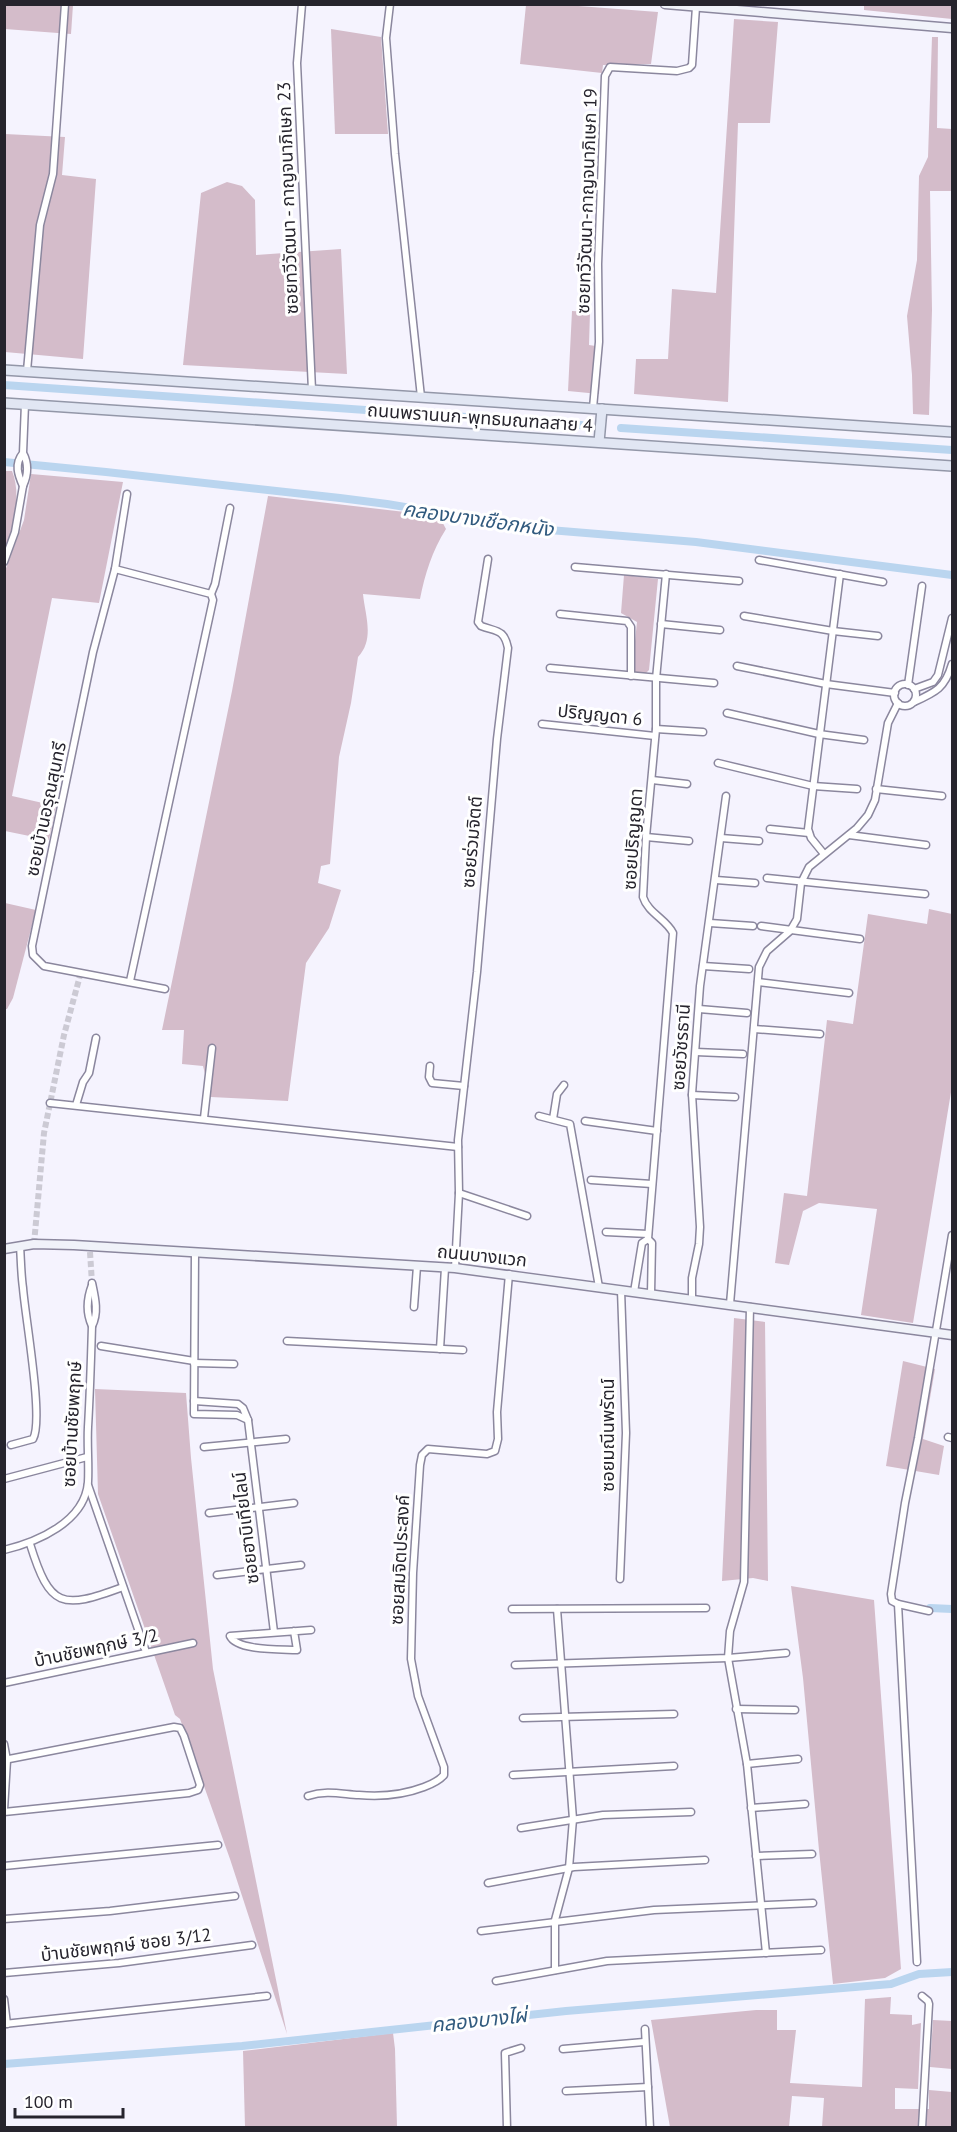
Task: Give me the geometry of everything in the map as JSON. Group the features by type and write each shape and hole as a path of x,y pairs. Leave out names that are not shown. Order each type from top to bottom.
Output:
{"main road":[{"path":"665,4 792,10 952,28"},
{"name":"ถนนพรานนก-พุทธมณฑลสาย 4","path":"4,370 952,432"},
{"name":"ถนนพรานนก-พุทธมณฑลสาย 4","path":"4,403 952,466"},
{"path":"598,409 599,442"},
{"name":"ถนนบางแวก","path":"4,1249 34,1244 90,1249 195,1252 455,1268 952,1335"}],"street":[{"path":"27,371 40,225 53,174 65,4"},
{"name":"ซอยทวีวัฒนา - กาญจนาภิเษก 23","path":"302,4 297,63 312,390"},
{"path":"390,4 386,38 389,85 421,397"},
{"name":"ซอยทวีวัฒนา-กาญจนาภิเษก 19","path":"598,409 598,264 605,76 610,67 677,71 689,68 692,65 696,7"},
{"path":"4,562 15,532 23,482 17,466 23,456 25,404"},
{"name":"ซอยบ้านอรุณสุนทรี","path":"128,494 115,569 93,652 32,946 33,955 44,966 165,989"},
{"path":"210,594 215,584 230,508"},
{"name":"ซอยร่วมจิตต์","path":"455,1268 459,1193 458,1147 477,972 497,739 508,648 506,638 502,633 481,626 478,622 488,559"},
{"path":"759,560 883,582"},
{"path":"575,567 739,581"},
{"path":"115,569 210,594 213,600 130,981"},
{"name":"ซอยปริญญดา","path":"651,1294 652,1243 648,1236 673,933 669,926 645,904 644,897 646,837 656,732 656,679 666,574"},
{"path":"824,854 811,838 808,829 840,574"},
{"path":"914,702 916,695 911,687 922,586"},
{"path":"560,614 627,621 632,627 631,676"},
{"path":"744,616 878,636"},
{"path":"895,693 901,686 911,687 933,682 938,675 952,618"},
{"path":"661,624 720,630"},
{"path":"898,703 908,706 932,694 943,686 952,664"},
{"path":"737,666 826,684 895,693"},
{"path":"550,668 714,683"},
{"path":"730,1304 759,968 767,951 791,930 797,919 801,882 809,867 849,835 868,815 875,800 884,737 898,703 895,693"},
{"path":"727,713 819,734 864,740"},
{"name":"ปริญญดา 6","path":"542,724 656,732 703,732"},
{"path":"718,763 813,786 857,789"},
{"path":"652,780 687,784"},
{"path":"876,789 942,796"},
{"name":"ซอยวัชรธานี","path":"692,1299 693,1270 700,1227 692,1095 703,966 726,796"},
{"path":"770,829 809,833"},
{"path":"849,835 926,845"},
{"path":"646,837 689,841"},
{"path":"721,838 759,841"},
{"path":"767,878 925,894"},
{"path":"716,880 755,883"},
{"path":"710,923 753,926"},
{"path":"761,926 860,939"},
{"path":"703,966 749,969"},
{"path":"758,982 849,993"},
{"path":"699,1009 747,1013"},
{"path":"754,1029 820,1034"},
{"path":"76,1105 83,1082 89,1073 96,1038"},
{"path":"204,1118 212,1048"},
{"path":"696,1052 743,1054"},
{"path":"430,1066 429,1077 432,1083 464,1086"},
{"path":"553,1119 557,1094 564,1085"},
{"path":"692,1095 735,1097"},
{"path":"50,1103 458,1147"},
{"path":"539,1116 570,1124 599,1287"},
{"path":"585,1121 657,1131"},
{"path":"591,1180 652,1185"},
{"path":"459,1193 527,1216"},
{"path":"606,1232 648,1236"},
{"path":"929,1611 898,1604 891,1598 905,1503 952,1234"},
{"name":"ซอยปริญญดา","path":"634,1292 642,1243 648,1236"},
{"path":"11,1445 33,1439 37,1431 20,1246"},
{"path":"195,1252 194,1414 237,1414 248,1420"},
{"path":"414,1306 417,1266"},
{"path":"440,1349 445,1268"},
{"name":"ซอยสมจิตประสงค์","path":"309,1796 319,1792 395,1795 434,1783 444,1775 444,1767 418,1696 411,1659 413,1573 420,1466 422,1455 428,1449 487,1454 495,1451 498,1439 497,1412 509,1274"},
{"name":"ซอยบ้านชัยพฤกษ์","path":"4,1550 30,1544 60,1527 80,1505 88,1484 92,1326 88,1318 88,1294 92,1284"},
{"name":"ซอยมณีนพรัตน์","path":"620,1579 626,1434 621,1290"},
{"path":"750,1307 744,1582 730,1631 728,1658 747,1764 766,1953"},
{"path":"288,1341 463,1350"},
{"path":"101,1346 194,1362 234,1364"},
{"path":"194,1401 238,1404 243,1408 248,1420"},
{"name":"ซอยฮาบิเทียไลน์","path":"248,1420 274,1632"},
{"path":"204,1447 286,1439"},
{"path":"4,1479 87,1457"},
{"path":"88,1484 146,1652"},
{"path":"209,1513 294,1503"},
{"path":"30,1544 39,1574 49,1591 60,1598 77,1601 123,1587"},
{"path":"217,1575 302,1565"},
{"path":"898,1604 917,1962"},
{"path":"512,1609 706,1608"},
{"path":"555,1970 555,1922 569,1868 573,1820 557,1609"},
{"path":"294,1631 297,1650 237,1644 230,1636 274,1632 311,1630"},
{"name":"บ้านชัยพฤกษ์ 3/2","path":"4,1683 194,1643"},
{"path":"515,1665 728,1658 786,1653"},
{"path":"736,1709 795,1710"},
{"path":"522,1718 674,1714"},
{"path":"4,1744 6,1760 4,1811 189,1793 198,1790 200,1785 184,1736 180,1728 174,1726 6,1760"},
{"path":"747,1764 798,1760"},
{"path":"513,1775 674,1766"},
{"path":"751,1808 805,1804"},
{"path":"521,1828 603,1815 691,1812"},
{"path":"4,1866 218,1845"},
{"path":"756,1856 812,1854"},
{"path":"488,1883 569,1868 705,1860"},
{"path":"4,1919 110,1911 235,1896"},
{"path":"481,1931 654,1910 813,1903"},
{"name":"บ้านชัยพฤกษ์ ซอย 3/12","path":"4,1973 119,1963 252,1945"},
{"path":"496,1981 607,1961 821,1950"},
{"path":"4,1999 6,2024 267,1996"},
{"path":"922,1996 929,2004 922,2127"},
{"path":"645,2029 650,2127"},
{"path":"563,2049 645,2042"},
{"path":"507,2127 505,2053 521,2048"},
{"path":"566,2091 648,2087"}],"shaded area":[{"path":"6,5 73,5 71,34 5,29"},
{"path":"526,5 565,5 658,12 651,64 603,65 602,73 520,64"},
{"path":"864,5 952,5 952,19 864,10"},
{"path":"734,19 778,22 770,123 738,123 728,402 634,394 636,359 668,359 672,289 716,293"},
{"path":"331,29 381,37 388,134 335,134"},
{"path":"932,37 938,37 937,128 952,129 952,191 930,191 932,310 929,415 913,414 907,316 917,260 919,176 928,157"},
{"path":"5,134 65,137 62,175 96,179 83,359 5,352"},
{"path":"227,182 242,186 255,200 256,255 341,249 347,374 183,365 201,193"},
{"path":"572,311 590,312 589,345 602,347 599,394 568,391"},
{"path":"5,471 12,471 16,501 5,551"},
{"path":"31,474 123,482 99,603 52,598 12,796 56,806 49,840 5,831 5,571 24,520"},
{"path":"268,496 439,516 446,529 430,563 420,599 363,594 368,635 358,657 339,757 330,864 321,866 318,883 341,890 329,928 306,963 288,1101 211,1097 203,1066 182,1064 184,1030 162,1030 232,691"},
{"path":"624,575 658,579 649,670 645,674 632,670 637,622 621,613"},
{"path":"5,903 36,910 13,998 7,1009 4,1009"},
{"path":"929,909 952,914 952,1086 913,1323 861,1315 877,1209 819,1203 803,1211 789,1265 775,1263 784,1193 807,1196 827,1020 853,1024 868,914 927,924"},
{"path":"734,1318 765,1322 768,1581 753,1578 722,1581"},
{"path":"903,1361 935,1369 923,1439 944,1446 939,1475 886,1466"},
{"path":"95,1389 186,1393 213,1669 287,2034 230,1859 180,1719 175,1715 98,1494"},
{"path":"791,1586 874,1600 901,1969 885,1978 833,1984 803,1678"},
{"path":"891,1997 890,2014 912,2015 912,2025 921,2023 918,2089 895,2088 895,2109 929,2109 929,2090 952,2092 952,2127 822,2127 824,2098 792,2096 789,2127 670,2127 651,2020 777,2010 777,2030 796,2030 790,2083 862,2087 865,1999"},
{"path":"933,2020 952,2021 952,2069 930,2067"},
{"path":"393,2033 397,2127 245,2127 243,2051"}],"waterway":[{"path":"4,385 581,425"},
{"path":"621,428 952,450"},
{"name":"คลองบางเชือกหนัง","path":"4,462 340,498 537,529 696,542 952,575"},
{"path":"930,1608 952,1609"},
{"name":"คลองบางไผ่","path":"4,2064 242,2046 566,2011 891,1984 919,1974 952,1972"}],"tunnel":[{"path":"34,1244 44,1133 64,1035 81,972"},
{"path":"90,1252 92,1283"}]}
